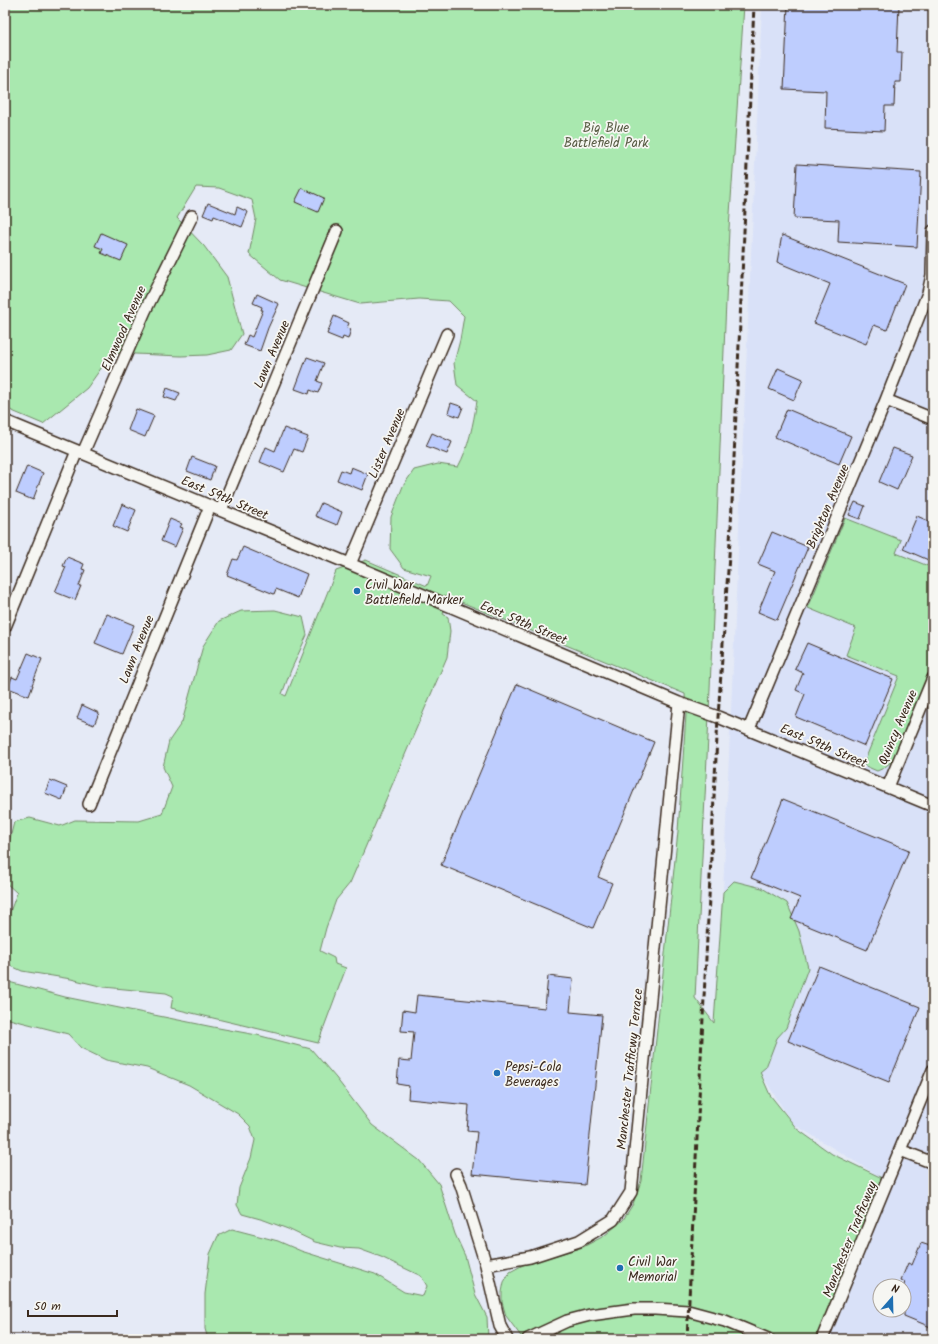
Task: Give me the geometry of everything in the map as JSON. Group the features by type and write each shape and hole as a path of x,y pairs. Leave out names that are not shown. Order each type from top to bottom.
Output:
{"street":[{"name":"Elmwood Avenue","path":"5,627 80,452 145,311 192,216"},
{"name":"Lawn Avenue","path":"221,510 337,231"},
{"name":"Brighton Avenue","path":"749,729 886,400 928,293 932,275 933,231"},
{"name":"Lister Avenue","path":"350,564 447,334"},
{"path":"886,400 933,419"},
{"name":"East 59th Street","path":"5,421 221,510 679,703 749,729 933,806"},
{"name":"Lawn Avenue","path":"89,804 210,506"},
{"name":"Quincy Avenue","path":"888,787 933,678"},
{"name":"Manchester Trafficwy Terrace","path":"486,1265 530,1257 579,1241 613,1220 631,1192 679,703"},
{"name":"Manchester Trafficway","path":"822,1339 933,1070"},
{"path":"900,1150 933,1163"},
{"path":"456,1174 461,1185 486,1265 500,1326 507,1339"},
{"path":"528,1339 567,1321 590,1315 634,1309 655,1309 688,1311 726,1321 768,1339"}],"shaded area":[{"path":"762,5 933,5 933,1339 828,1339 824,1337 882,1178 792,1123 760,1072 777,1038 786,1028 734,881 723,892"}],"green space":[{"name":"Big Blue Battlefield Park","path":"5,5 744,5 729,229 708,737 695,998 714,1023 723,892 734,881 762,888 787,903 799,931 808,968 786,1028 777,1038 766,1067 760,1072 770,1095 797,1129 832,1154 882,1178 818,1333 832,1339 523,1339 506,1316 502,1302 504,1282 510,1272 523,1265 583,1247 604,1236 623,1220 633,1204 641,1181 678,831 686,715 685,694 449,597 443,614 448,617 450,631 447,657 350,883 336,900 326,928 320,951 334,958 335,964 346,968 318,1043 171,1008 173,996 166,993 104,987 71,979 22,971 5,963 5,925 17,893 5,882 5,859 14,822 30,818 60,826 75,820 139,821 162,814 172,787 163,767 169,741 182,722 203,646 219,621 241,611 275,610 303,617 307,635 282,694 286,696 336,571 366,560 427,586 431,576 404,568 390,549 391,517 403,486 414,470 438,464 458,467 468,443 477,401 457,385 454,363 464,316 449,301 419,299 360,304 280,280 249,254 256,219 252,200 219,188 196,187 177,218 204,246 227,277 242,334 231,350 207,355 181,356 112,353 87,388 43,424 5,408"},
{"path":"845,518 901,540 896,553 933,568 933,662 893,760 884,768 877,771 863,765 899,676 846,655 856,628 808,608"},
{"path":"5,981 65,997 257,1035 311,1049 336,1078 372,1125 419,1160 439,1184 455,1234 465,1256 475,1294 487,1317 488,1339 208,1339 205,1329 205,1294 210,1254 218,1236 232,1229 278,1241 301,1251 375,1274 404,1292 423,1296 427,1286 421,1276 381,1257 359,1249 340,1248 315,1242 288,1229 242,1214 237,1205 239,1188 251,1158 255,1140 250,1126 238,1114 189,1085 147,1068 106,1060 81,1048 68,1034 5,1018"}],"building":[{"path":"788,5 899,5 897,52 902,52 901,82 895,82 894,106 885,106 884,131 825,128 826,91 784,89"},
{"path":"797,164 921,172 917,247 838,242 839,220 794,218"},
{"path":"302,188 324,198 318,212 295,202"},
{"path":"208,203 235,214 237,207 248,212 242,227 214,216 213,219 203,215"},
{"path":"101,233 128,245 121,261 101,253 103,249 95,246"},
{"path":"782,235 905,284 887,330 874,325 866,344 814,323 830,284 777,262"},
{"path":"257,294 279,304 268,328 260,351 244,345 248,335 252,337 263,310 261,310 262,307 253,303"},
{"path":"334,316 349,323 347,328 351,329 348,339 343,337 342,340 327,334"},
{"path":"307,357 324,363 317,381 322,383 318,393 310,390 309,394 295,389"},
{"path":"778,368 803,379 794,400 769,389"},
{"path":"167,388 180,393 176,401 164,397"},
{"path":"451,403 463,407 459,417 448,413"},
{"path":"136,409 154,416 145,437 128,430"},
{"path":"787,409 851,436 839,464 775,437"},
{"path":"284,428 308,437 302,452 294,449 284,472 260,462 266,447 275,451"},
{"path":"432,433 452,442 447,454 426,446"},
{"path":"893,448 912,455 897,490 879,482"},
{"path":"192,457 215,466 210,480 187,471"},
{"path":"27,466 43,473 33,500 16,493"},
{"path":"351,467 368,474 362,490 337,480 341,470 349,473"},
{"path":"855,502 865,506 860,519 849,515"},
{"path":"321,503 342,512 337,525 315,516"},
{"path":"122,504 136,510 127,532 113,526"},
{"path":"917,516 933,523 933,562 903,549"},
{"path":"170,519 182,524 180,527 183,528 175,547 161,541"},
{"path":"772,532 808,547 777,620 758,612 775,571 758,564"},
{"path":"243,547 307,574 298,598 276,589 274,594 227,575 233,559 237,560"},
{"path":"67,557 84,564 82,569 85,570 79,586 81,586 75,600 55,592 66,567 63,566"},
{"path":"107,614 134,625 122,654 95,643"},
{"path":"807,643 893,679 865,746 796,717 805,694 796,690 803,673 795,669"},
{"path":"28,653 42,659 29,696 8,688 12,677 17,679"},
{"path":"517,684 654,742 598,877 612,883 593,928 441,865"},
{"path":"82,705 99,713 94,725 77,718"},
{"path":"50,780 67,787 62,800 45,793"},
{"path":"783,799 909,850 867,950 791,919 800,898 751,878"},
{"path":"819,966 920,1007 889,1082 788,1041"},
{"name":"Pepsi-Cola Beverages","path":"548,976 573,979 570,1012 602,1015 585,1185 472,1174 477,1132 467,1131 469,1105 408,1099 409,1086 397,1084 399,1060 411,1061 414,1032 401,1031 403,1010 415,1012 417,995 545,1008"},
{"path":"921,1243 933,1247 933,1328 909,1318 912,1318 912,1278 902,1278 908,1263 912,1265"}],"railway":[{"path":"687,1339 718,717 731,526 754,5"}],"place":[{"name":"Civil War Battlefield Marker","path":"357,591"},
{"name":"Pepsi-Cola Beverages","path":"497,1073"},
{"name":"Civil War Memorial","path":"620,1268"}]}
